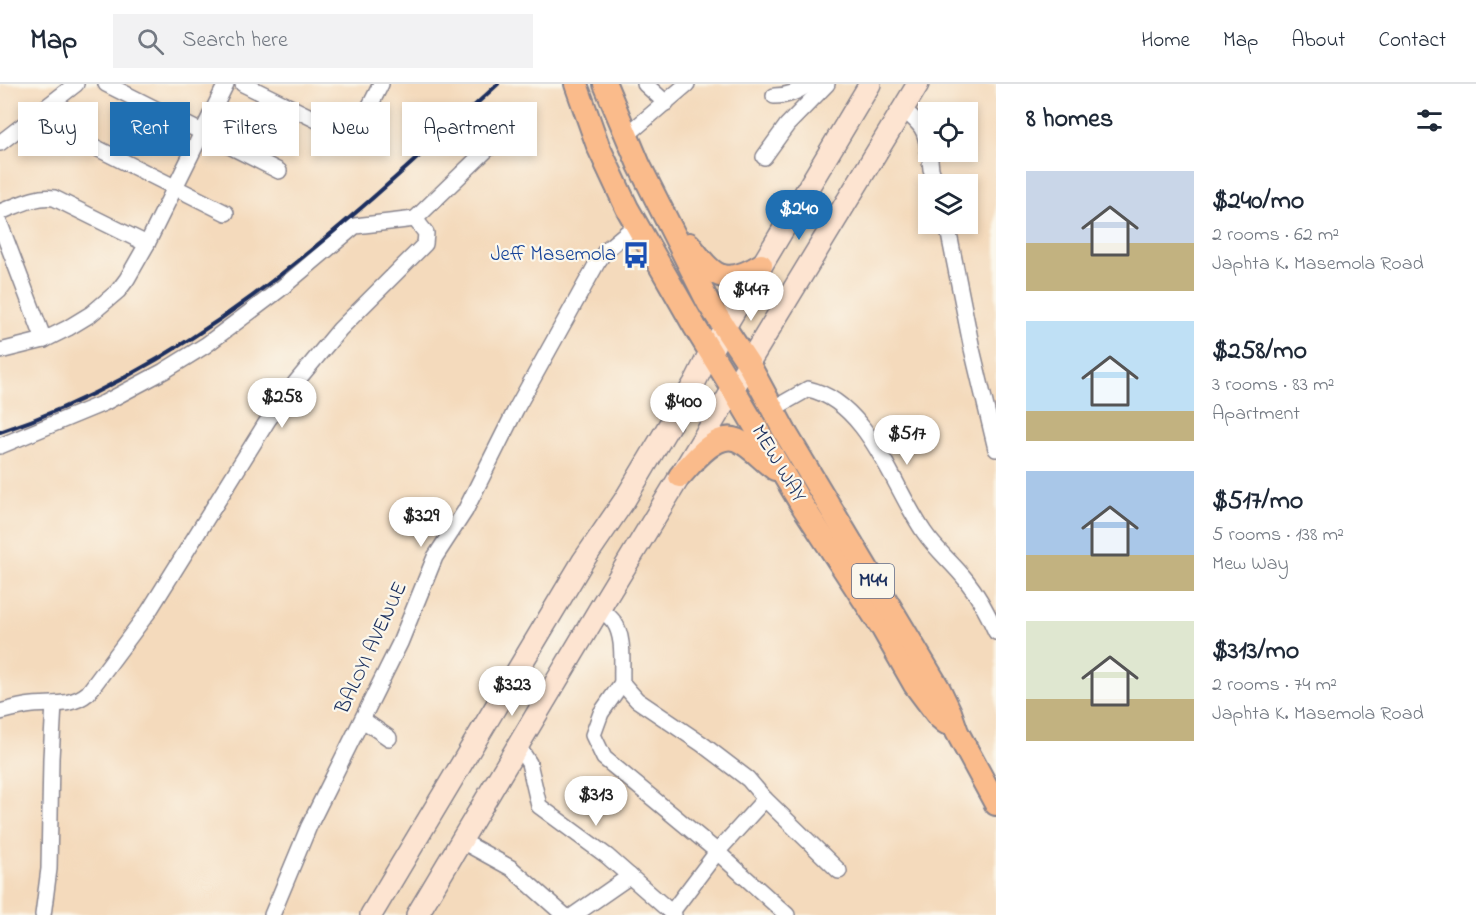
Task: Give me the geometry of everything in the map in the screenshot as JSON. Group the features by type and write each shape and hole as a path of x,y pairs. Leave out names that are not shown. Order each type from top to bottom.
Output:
{"main road":[{"name":"MEW WAY","path":"576,84 598,146 636,225 710,352 785,477 883,629 915,685 939,717 957,732"},
{"name":"MEW WAY","path":"605,84 657,202 709,304 748,363 785,432 939,689 957,732 996,804"},
{"path":"371,915 583,561 624,501 870,84"},
{"path":"417,915 460,840 918,84"},
{"path":"657,202 699,258 716,273 729,278 761,266"},
{"path":"680,476 713,443 733,438 747,446 785,477"}],"street":[{"path":"52,102 76,84"},
{"path":"106,84 279,171"},
{"path":"0,351 44,340 91,314 118,291 135,267 176,189 201,132 226,84"},
{"path":"243,84 341,132 348,130 361,120 381,84"},
{"path":"645,84 666,103"},
{"path":"626,136 687,84"},
{"path":"774,96 794,93 809,84"},
{"path":"764,157 787,125 827,84"},
{"path":"903,109 918,122"},
{"path":"0,143 18,128"},
{"path":"98,149 226,213"},
{"path":"0,446 104,403 165,371 206,345 279,290 355,226 415,219 480,156"},
{"path":"0,212 46,196 147,244"},
{"path":"0,712 33,705 54,704 81,698 88,693 149,611 268,420 296,382 340,329 425,244 426,233 415,219"},
{"path":"0,224 44,340"},
{"name":"BALOYI AVENUE","path":"272,915 309,826 400,643 435,557 465,511 516,409 597,263 611,245 636,225"},
{"path":"949,234 972,349 996,449"},
{"path":"773,409 808,389 823,393 858,424 891,470 921,529 940,553 966,579 996,632"},
{"path":"600,608 613,621 620,637 622,683 601,713 593,735 604,758 717,852 787,915"},
{"path":"622,683 637,700 748,779 765,799 839,871"},
{"path":"43,915 50,869 54,704"},
{"path":"363,720 389,738"},
{"path":"518,746 529,763 539,806 607,856 672,914 717,852 765,799"},
{"path":"460,840 512,868 564,915"},
{"path":"574,915 630,876"}],"railway":[{"path":"0,432 73,403 141,369 206,329 326,238 498,84"}],"place":[{"name":"Jeff Masemola","path":"636,255"}]}
